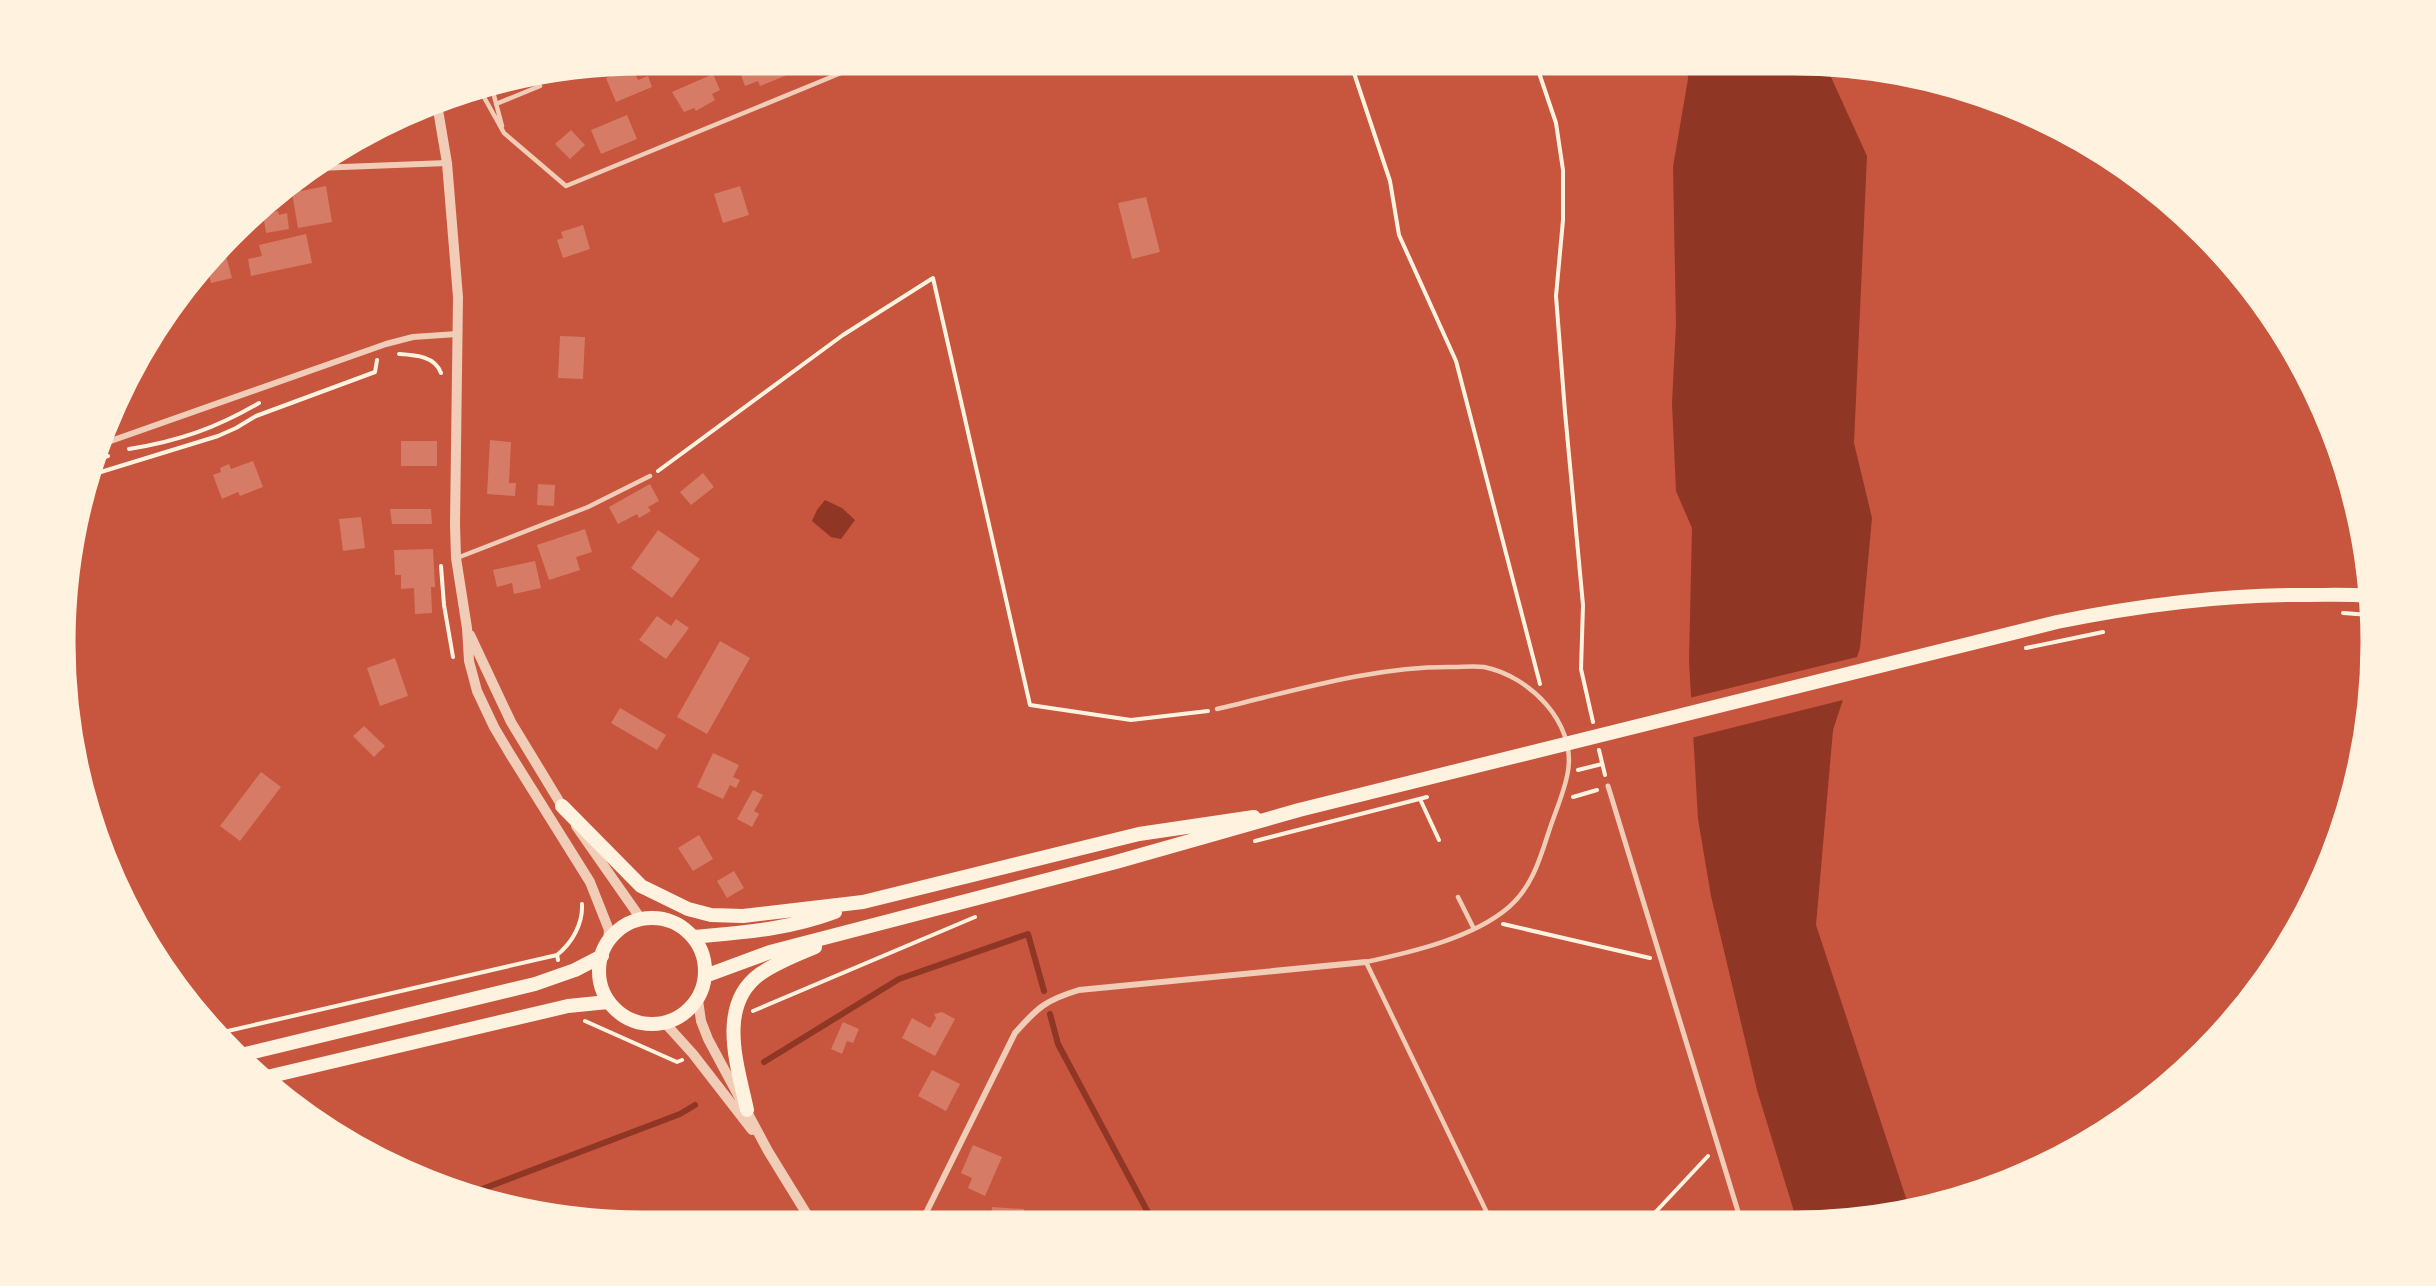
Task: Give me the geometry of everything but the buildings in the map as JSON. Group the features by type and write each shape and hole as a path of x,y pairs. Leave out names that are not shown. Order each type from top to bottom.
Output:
{"main road":[{"path":"705,976 771,952 1116,862 1299,810 2057,622 2193,599 2278,594 2360,596"},
{"path":"562,806 641,886 688,909 711,915 743,916 863,902"},
{"path":"693,937 734,935 810,921 863,902 1139,834 1299,810"},
{"path":"655,918 682,927 701,949 705,962 705,976 698,1000 678,1018 665,1023 649,1025 633,1021 609,1002 601,987 599,972 608,942 617,932 641,920 655,918"},
{"path":"747,1110 732,1037 733,1024 747,987 759,975 779,963 861,927"},
{"path":"248,1053 439,1008 561,975 602,956"},
{"path":"273,1076 568,1006 609,1002"}],"street":[{"path":"438,112 447,163 458,297 456,558 467,628 469,661 482,700 510,754 590,882 609,930 608,942"},
{"path":"329,168 447,163"},
{"path":"111,442 386,344 413,337 457,334"},
{"path":"467,628 511,722 562,806 641,920"},
{"path":"1608,786 1738,1212"},
{"path":"926,1212 1015,1033 1035,1011 1053,998 1079,990 1366,962"},
{"path":"698,1000 701,1021 708,1039 768,1151 805,1212"},
{"path":"665,1023 693,1054 768,1151"}],"lane":[{"path":"484,97 504,133 566,186 839,74"},
{"path":"496,104 540,86"},
{"path":"493,94 504,133"},
{"path":"456,558 588,507 650,476"},
{"path":"1216,709 1361,675 1424,666 1484,667 1532,688 1546,703 1564,735 1568,750 1568,772 1536,869 1526,888 1509,907 1474,929 1410,952 1366,962 1487,1212"},
{"path":"1458,897 1474,929"}],"path":[{"path":"1354,74 1390,181 1399,235 1456,361 1546,703"},
{"path":"1539,74 1556,123 1563,170 1563,220 1557,296 1583,605 1581,669 1595,732"},
{"path":"650,476 843,335 933,278 1030,705 1131,720 1216,709"},
{"path":"394,354 426,358 435,363 442,376"},
{"path":"367,364 386,357"},
{"path":"100,472 218,436 256,416 375,372 377,360"},
{"path":"124,450 182,438 227,422 262,401"},
{"path":"105,456 115,453"},
{"path":"440,557 447,630"},
{"path":"2341,612 2361,614"},
{"path":"2061,640 2113,630"},
{"path":"1558,801 1608,786 1598,743"},
{"path":"1568,772 1603,764"},
{"path":"1254,842 1426,797"},
{"path":"1420,799 1439,840"},
{"path":"228,1032 557,955 570,945 582,914 582,901"},
{"path":"732,1037 753,1011 979,915"},
{"path":"1487,921 1661,961"},
{"path":"557,955 561,975"},
{"path":"568,1006 575,1017 677,1062 693,1054"},
{"path":"1656,1212 1717,1146"}],"shaded area":[{"path":"1688,74 1830,75 1867,156 1854,443 1872,518 1860,648 1833,730 1816,925 1907,1201 1904,1202 1867,1208 1794,1212 1757,1090 1711,896 1698,819 1689,661 1692,528 1676,491 1672,403 1676,324 1673,167"},
{"path":"825,500 842,508 855,520 841,539 831,537 812,521"}],"pier":[{"path":"1861,656 1847,699 1691,738 1689,698"}],"waterway":[{"path":"764,1062 899,979 1028,934 1044,991"},
{"path":"1050,1014 1058,1044 1148,1212"},
{"path":"483,1189 680,1114 695,1105"}]}
